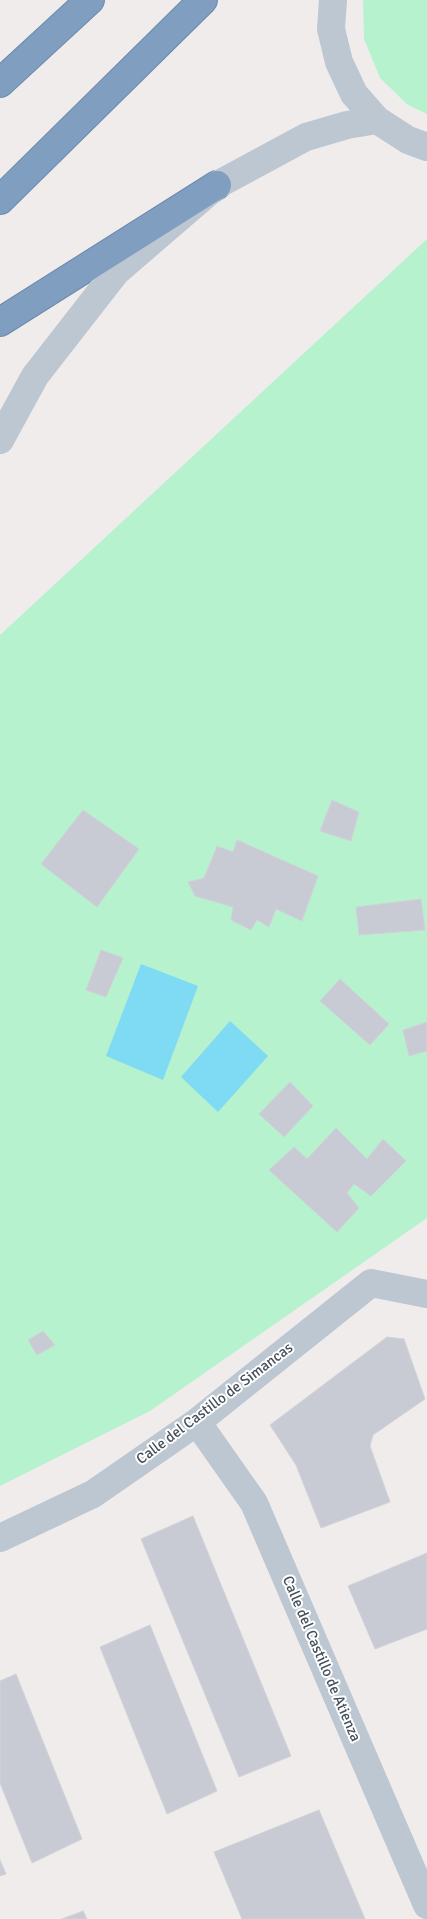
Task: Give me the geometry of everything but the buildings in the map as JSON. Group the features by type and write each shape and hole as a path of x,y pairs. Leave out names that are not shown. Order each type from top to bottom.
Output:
{"highway":[{"path":"0,83 90,0"},
{"path":"0,200 203,0"},
{"path":"0,322 217,185"}],"street":[{"path":"333,0 332,28 339,62 354,94 377,120 408,140 427,147"},
{"path":"0,440 35,376 116,272 217,185 306,137 347,125 377,120"},
{"name":"Calle del Castillo de Simancas","path":"0,1538 93,1494 197,1422 371,1283 427,1294"},
{"name":"Calle del Castillo de Atienza","path":"197,1422 254,1503 427,1905"}],"green space":[{"path":"363,0 427,0 427,114 408,105 380,78 364,39"},
{"path":"427,239 427,1218 150,1411 0,1486 0,635"}],"water":[{"path":"141,964 198,986 163,1080 106,1056"},
{"path":"230,1021 268,1056 218,1112 181,1077"}]}
